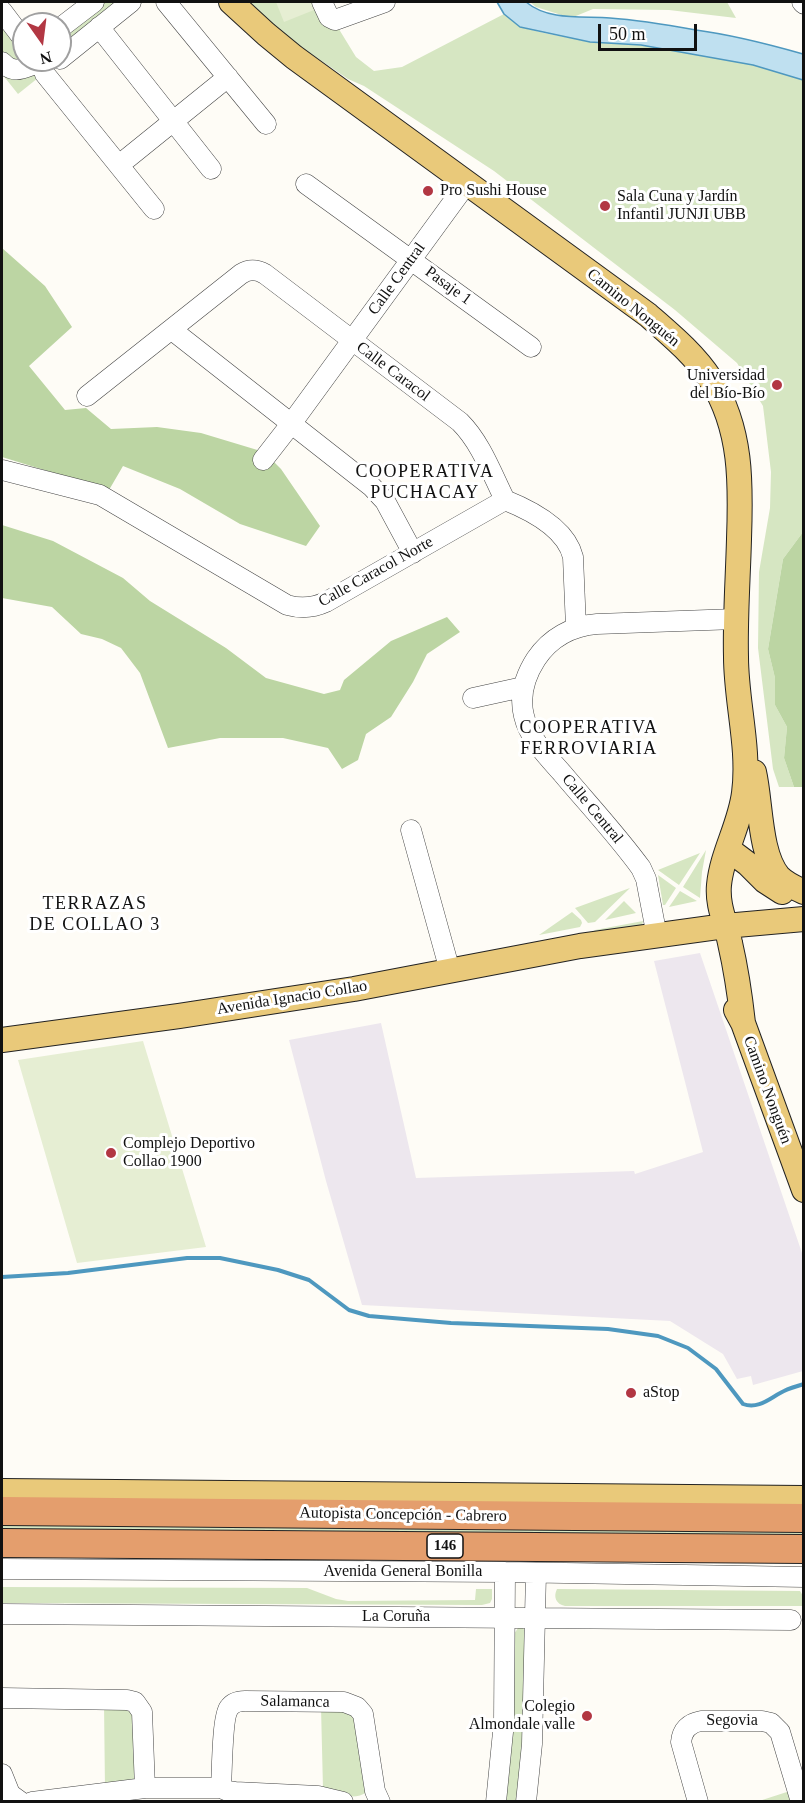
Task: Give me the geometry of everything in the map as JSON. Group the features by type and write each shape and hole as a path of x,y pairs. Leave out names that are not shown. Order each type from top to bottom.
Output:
{"highway":[{"name":"Autopista Concepción - Cabrero","path":"2,1511 804,1518"},
{"name":"Autopista Concepción - Cabrero","path":"2,1543 804,1549"}],"main road":[{"name":"Camino Nonguén","path":"231,2 294,57 648,315 694,359 711,380 724,405 738,453 741,474 736,668 743,738 744,790 741,811 718,886 721,922 716,945 733,1004 743,1023 804,1190"},
{"path":"743,738 755,775 764,839 770,862 784,881 804,893"},
{"path":"728,849 774,888 783,892 804,893"},
{"name":"Avenida Ignacio Collao","path":"2,1040 354,989 721,922 804,903"},
{"name":"Avenida Ignacio Collao","path":"580,946 655,926 804,919"},
{"path":"2,1491 804,1498"}],"street":[{"path":"72,18 91,2"},
{"path":"72,45 131,2"},
{"path":"166,2 266,124"},
{"path":"322,2 332,20 339,20 385,2"},
{"path":"2,11 12,24"},
{"path":"99,27 212,169"},
{"path":"45,72 45,75 153,209"},
{"path":"119,165 228,77"},
{"name":"Calle Central","path":"262,460 291,424 467,183"},
{"name":"Pasaje 1","path":"306,184 531,347"},
{"name":"Calle Caracol","path":"172,330 241,274 253,270 264,274 460,422 480,450 505,500"},
{"path":"87,396 172,330 372,487 385,501 413,552"},
{"name":"Calle Caracol Norte","path":"2,470 100,495 287,606 296,608 319,605 505,500"},
{"path":"505,500 533,512 546,521 569,547 574,563 576,627"},
{"name":"Calle Central","path":"655,926 646,879 641,868 534,738 524,716 523,687 532,665 545,648 576,627 597,624 736,619"},
{"path":"473,698 523,687"},
{"path":"411,830 450,971"},
{"name":"Avenida General Bonilla","path":"2,1569 505,1572 804,1577"},
{"path":"496,1802 504,1722 505,1572"},
{"path":"526,1802 532,1744 536,1573"},
{"name":"La Coruña","path":"2,1614 791,1620"},
{"path":"2,1698 135,1702 142,1716 145,1788"},
{"name":"Salamanca","path":"221,1788 225,1716 231,1705 245,1701 344,1702 357,1707 363,1714 374,1798"},
{"name":"Segovia","path":"698,1802 681,1742 687,1727 700,1721 762,1721 771,1723 780,1732 801,1802"},
{"path":"2,1774 10,1794 21,1802"},
{"path":"32,1802 145,1788 180,1795 221,1788 235,1792 318,1796 343,1802"}],"shaded area":[{"path":"700,953 803,1256 803,1371 753,1385 751,1376 737,1379 723,1354 670,1321 362,1305 289,1040 381,1023 416,1178 634,1171 635,1174 703,1152 654,961"}],"green space":[{"path":"100,2 126,2 72,43 72,24"},
{"name":"Universidad del Bío-Bío","path":"245,2 316,2 326,26 329,28 337,26 356,57 374,71 402,67 504,14 520,27 544,33 590,42 641,45 753,65 803,80 803,532 783,559 768,649 775,678 775,705 787,727 784,758 794,787 779,787 773,769 758,648 759,572 770,508 771,472 763,406 737,363 675,310 494,171 364,86 348,79 275,29"},
{"path":"276,2 311,2 314,10 284,22"},
{"path":"530,2 727,2 736,18 669,10 593,9 571,18 536,7"},
{"path":"2,16 12,29 12,61 8,61 2,53"},
{"path":"33,72 38,78 18,94 2,74"},
{"path":"2,248 45,286 72,327 29,366 65,410 86,408 111,429 157,427 201,433 264,452 281,469 320,526 306,546 240,524 180,489 123,466 109,490 2,457"},
{"path":"2,525 53,541 123,578 150,601 226,648 266,678 324,694 340,690 344,680 391,641 447,617 460,632 427,654 391,717 366,734 358,760 342,769 328,748 283,738 220,738 168,748 140,673 121,648 102,639 81,634 52,607 2,598"},
{"path":"803,532 804,787 794,787 784,758 787,727 775,705 775,678 768,649 783,559"},
{"path":"706,850 702,872 700,898 683,887"},
{"path":"700,853 679,885 658,870"},
{"path":"658,875 676,888 665,905 663,905"},
{"path":"630,888 595,922 588,923 575,908"},
{"path":"680,891 697,901 669,907"},
{"path":"624,901 636,913 605,920"},
{"path":"572,912 581,920 580,927 539,935"},
{"path":"643,921 642,926 589,934 595,930"},
{"name":"Complejo Deportivo Collao 1900","path":"143,1041 206,1247 77,1263 18,1060"},
{"path":"2,1520 803,1527 804,1537 2,1530"},
{"path":"2,1587 307,1588 348,1601 475,1600 476,1589 492,1589 492,1599 490,1603 482,1605 2,1603"},
{"path":"557,1589 800,1591 803,1596 803,1606 565,1606 556,1600"},
{"path":"522,1627 526,1632 525,1742 519,1801 505,1802 510,1757 514,1634 518,1628"},
{"path":"104,1704 132,1706 139,1780 105,1789"},
{"path":"321,1707 353,1710 367,1792 362,1795 345,1796 323,1789"},
{"path":"793,1790 796,1802 756,1802"}],"water":[{"path":"497,2 526,2 555,15 642,21 764,43 803,54 803,80 753,65 641,45 590,42 520,27 504,14"}],"waterway":[{"path":"2,1277 68,1273 187,1258 220,1258 278,1270 309,1280 349,1310 369,1316 451,1323 608,1329 658,1336 688,1348 716,1369 743,1404 760,1404 786,1390 804,1384"}],"place":[{"name":"Pro Sushi House","path":"428,191"},
{"name":"Sala Cuna y Jardín Infantil JUNJI UBB","path":"605,206"},
{"name":"Universidad del Bío-Bío","path":"777,385"},
{"name":"Complejo Deportivo Collao 1900","path":"111,1153"},
{"name":"aStop","path":"631,1393"},
{"name":"Colegio Almondale valle","path":"587,1716"}],"district":[{"name":"COOPERATIVA PUCHACAY","path":"425,482"},
{"name":"COOPERATIVA FERROVIARIA","path":"589,738"},
{"name":"TERRAZAS DE COLLAO 3","path":"95,914"}]}
